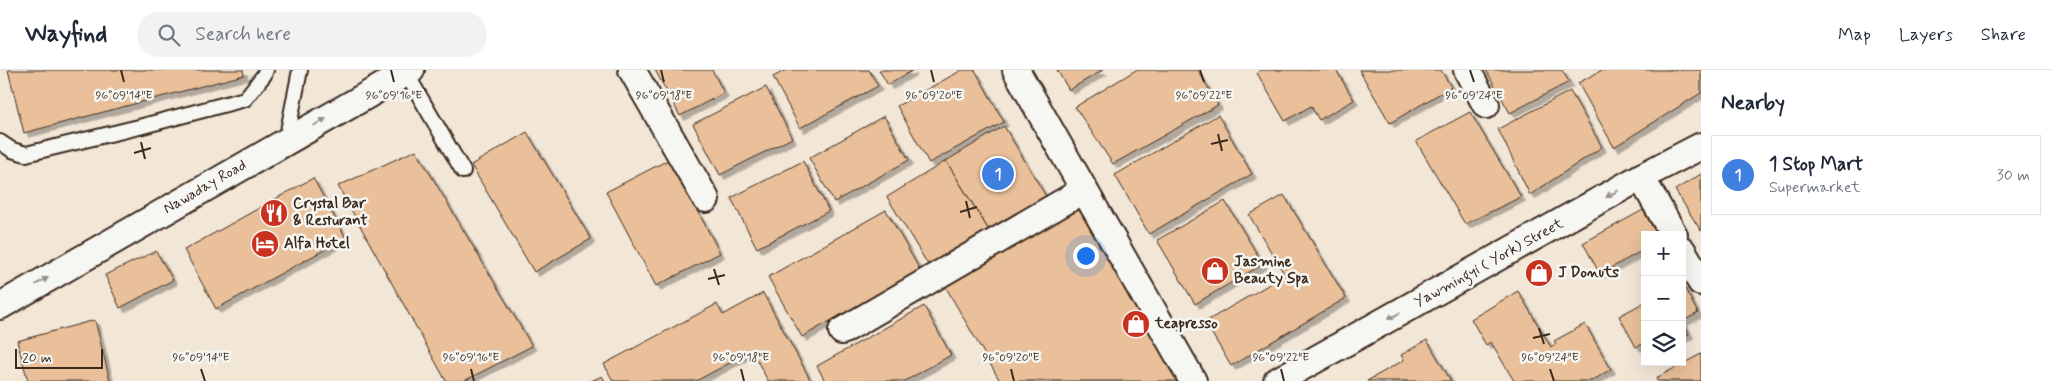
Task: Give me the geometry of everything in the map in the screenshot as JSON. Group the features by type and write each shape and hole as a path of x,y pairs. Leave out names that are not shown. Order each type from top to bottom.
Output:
{"street":[{"path":"632,70 706,199"},
{"path":"1016,70 1193,381"},
{"path":"1467,70 1486,106"},
{"name":"Nawaday Road","path":"0,306 408,71"},
{"name":"Yawmingyi ( York) Street","path":"1277,381 1641,177 1701,146"},
{"path":"1641,177 1672,231"},
{"path":"842,331 1084,190"},
{"path":"1686,257 1701,282"}],"lane":[{"path":"0,142 12,150 26,154 226,104 246,98 266,70"},
{"path":"286,140 300,70"},
{"path":"408,71 463,171"}],"building":[{"path":"8,70 243,70 244,75 24,133"},
{"path":"655,70 712,70 724,93 680,116"},
{"path":"786,70 869,70 878,86 800,128 773,77"},
{"path":"879,70 913,70 888,85"},
{"path":"962,70 975,70 1004,122 929,163 897,106"},
{"path":"1057,70 1103,70 1069,90"},
{"path":"1136,70 1198,70 1218,105 1113,164 1075,107"},
{"path":"1261,70 1336,70 1354,100 1319,120 1311,106 1285,121 1257,73"},
{"path":"1359,70 1441,70 1451,87 1390,123"},
{"path":"1486,70 1562,70 1569,82 1510,113"},
{"path":"1602,70 1701,70 1701,93 1614,147 1578,83"},
{"path":"766,87 792,138 720,175 693,124"},
{"path":"1570,91 1602,147 1530,195 1498,129"},
{"path":"1470,112 1521,197 1465,224 1416,141"},
{"path":"1218,115 1252,174 1149,234 1115,175"},
{"path":"884,116 909,160 834,202 809,158"},
{"path":"1004,126 1047,198 990,232 946,161"},
{"path":"527,132 591,239 534,272 471,165"},
{"path":"416,150 532,346 464,381 446,381 338,186"},
{"path":"670,159 720,253 656,286 606,192"},
{"path":"803,161 829,211 757,248 731,198"},
{"path":"946,161 990,232 930,268 887,197"},
{"path":"1701,174 1701,231 1675,190"},
{"name":"Alfa Hotel","path":"313,178 346,238 216,309 184,250"},
{"path":"1284,195 1346,298 1231,366 1205,322 1285,275 1249,215"},
{"path":"1225,201 1263,264 1195,304 1157,240"},
{"path":"1078,208 1179,381 1000,381 945,286"},
{"path":"886,210 920,270 802,337 768,277"},
{"path":"1643,210 1655,231 1641,231 1641,251 1600,274 1583,243"},
{"path":"156,251 173,280 120,308 105,275"},
{"path":"1686,290 1698,313 1686,319"},
{"path":"1518,291 1551,347 1556,344 1554,341 1585,324 1611,369 1592,381 1514,381 1491,342 1486,345 1471,319"},
{"path":"763,293 811,381 768,381 752,351 696,381 613,381 604,364 717,304 723,315"},
{"path":"1641,304 1641,345 1636,347 1619,316"},
{"path":"924,306 951,355 905,381 825,381 817,366"},
{"path":"95,320 110,381 28,381 17,341"},
{"path":"1427,340 1451,381 1367,381 1404,360 1401,355"},
{"path":"1701,354 1701,381 1657,381 1656,378 1678,366 1686,366 1686,362"},
{"path":"602,376 605,381 591,381"}],"place":[{"name":"1 Stop Mart","path":"998,174"},
{"name":"Crystal Bar & Resturant","path":"274,213"},
{"name":"Alfa Hotel","path":"265,244"},
{"name":"Jasmine Beauty Spa","path":"1215,271"},
{"name":"J Donuts","path":"1539,273"},
{"name":"teapresso","path":"1136,324"}]}
